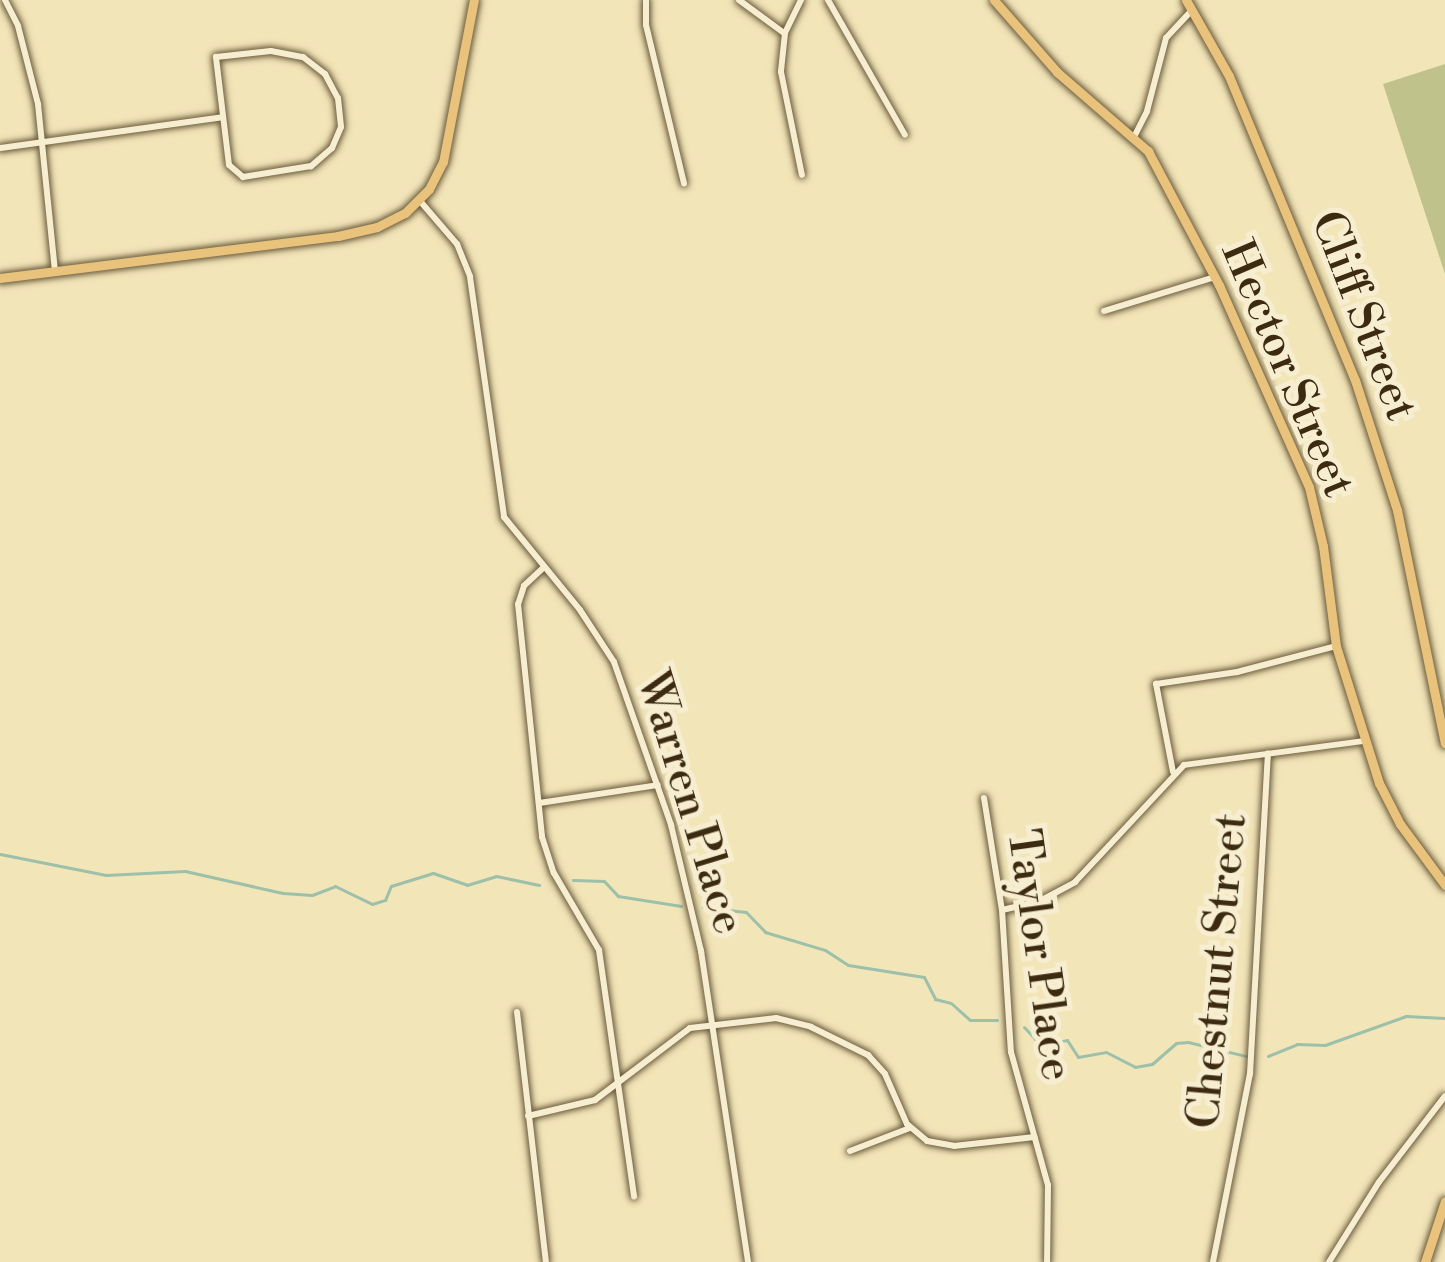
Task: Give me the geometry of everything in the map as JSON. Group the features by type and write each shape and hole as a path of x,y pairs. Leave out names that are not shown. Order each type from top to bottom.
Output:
{"main road":[{"path":"0,278 357,232 392,220 420,201 443,162 474,0"},
{"name":"Hector Street","path":"994,0 1057,72 1134,137 1161,174 1215,277 1309,487 1323,546 1336,646 1390,808 1445,886"},
{"name":"Cliff Street","path":"1189,5 1280,191 1355,380 1397,510 1445,743"},
{"path":"1425,1262 1445,1201"}],"street":[{"path":"5,0 25,48 44,142 55,271"},
{"path":"646,0 646,25 684,183"},
{"path":"739,0 785,33"},
{"path":"801,0 785,33 783,92 802,175"},
{"path":"828,0 905,135"},
{"path":"1134,137 1148,111 1166,38 1189,5"},
{"path":"271,51 303,57 325,74 338,98 341,127 332,148 311,166 243,177 229,165 223,117 216,57 271,51"},
{"path":"0,148 223,117"},
{"name":"Warren Place","path":"420,201 448,230 465,260 502,510 516,538 580,610 614,662 658,785 694,908 748,1262"},
{"path":"1104,310 1215,277"},
{"path":"543,568 524,586 518,604 539,803 551,866 599,950 634,1197"},
{"path":"1173,772 1156,684 1237,672 1336,646"},
{"path":"1002,910 1040,902 1075,882 1173,772 1184,766 1365,741"},
{"name":"Chestnut Street","path":"1213,1262 1250,1074 1268,754"},
{"path":"539,803 658,785"},
{"name":"Taylor Place","path":"984,797 1002,910 1011,1052 1048,1185 1047,1262"},
{"path":"517,1012 546,1262"},
{"path":"528,1115 585,1104 677,1034 713,1024 788,1020 850,1044 885,1074 910,1128 927,1141 948,1146 1034,1137"},
{"path":"1329,1262 1378,1182 1445,1096"},
{"path":"850,1151 910,1128"}],"green space":[{"path":"1445,64 1445,274 1383,84"}],"waterway":[{"path":"0,854 106,875 185,871 283,893 312,895 335,886 372,904 385,900 391,886 433,873 467,885 496,876 539,885"},
{"path":"573,880 604,881 618,896 681,906"},
{"path":"703,907 746,912 765,932 825,950 848,965 924,977 935,999 951,1003 970,1020 997,1020"},
{"path":"1268,1056 1297,1044 1325,1045 1406,1016 1445,1018"},
{"path":"1024,1027 1035,1039 1047,1032 1055,1042 1067,1040 1078,1057 1106,1052 1135,1067 1152,1064 1176,1043 1246,1056"}]}
